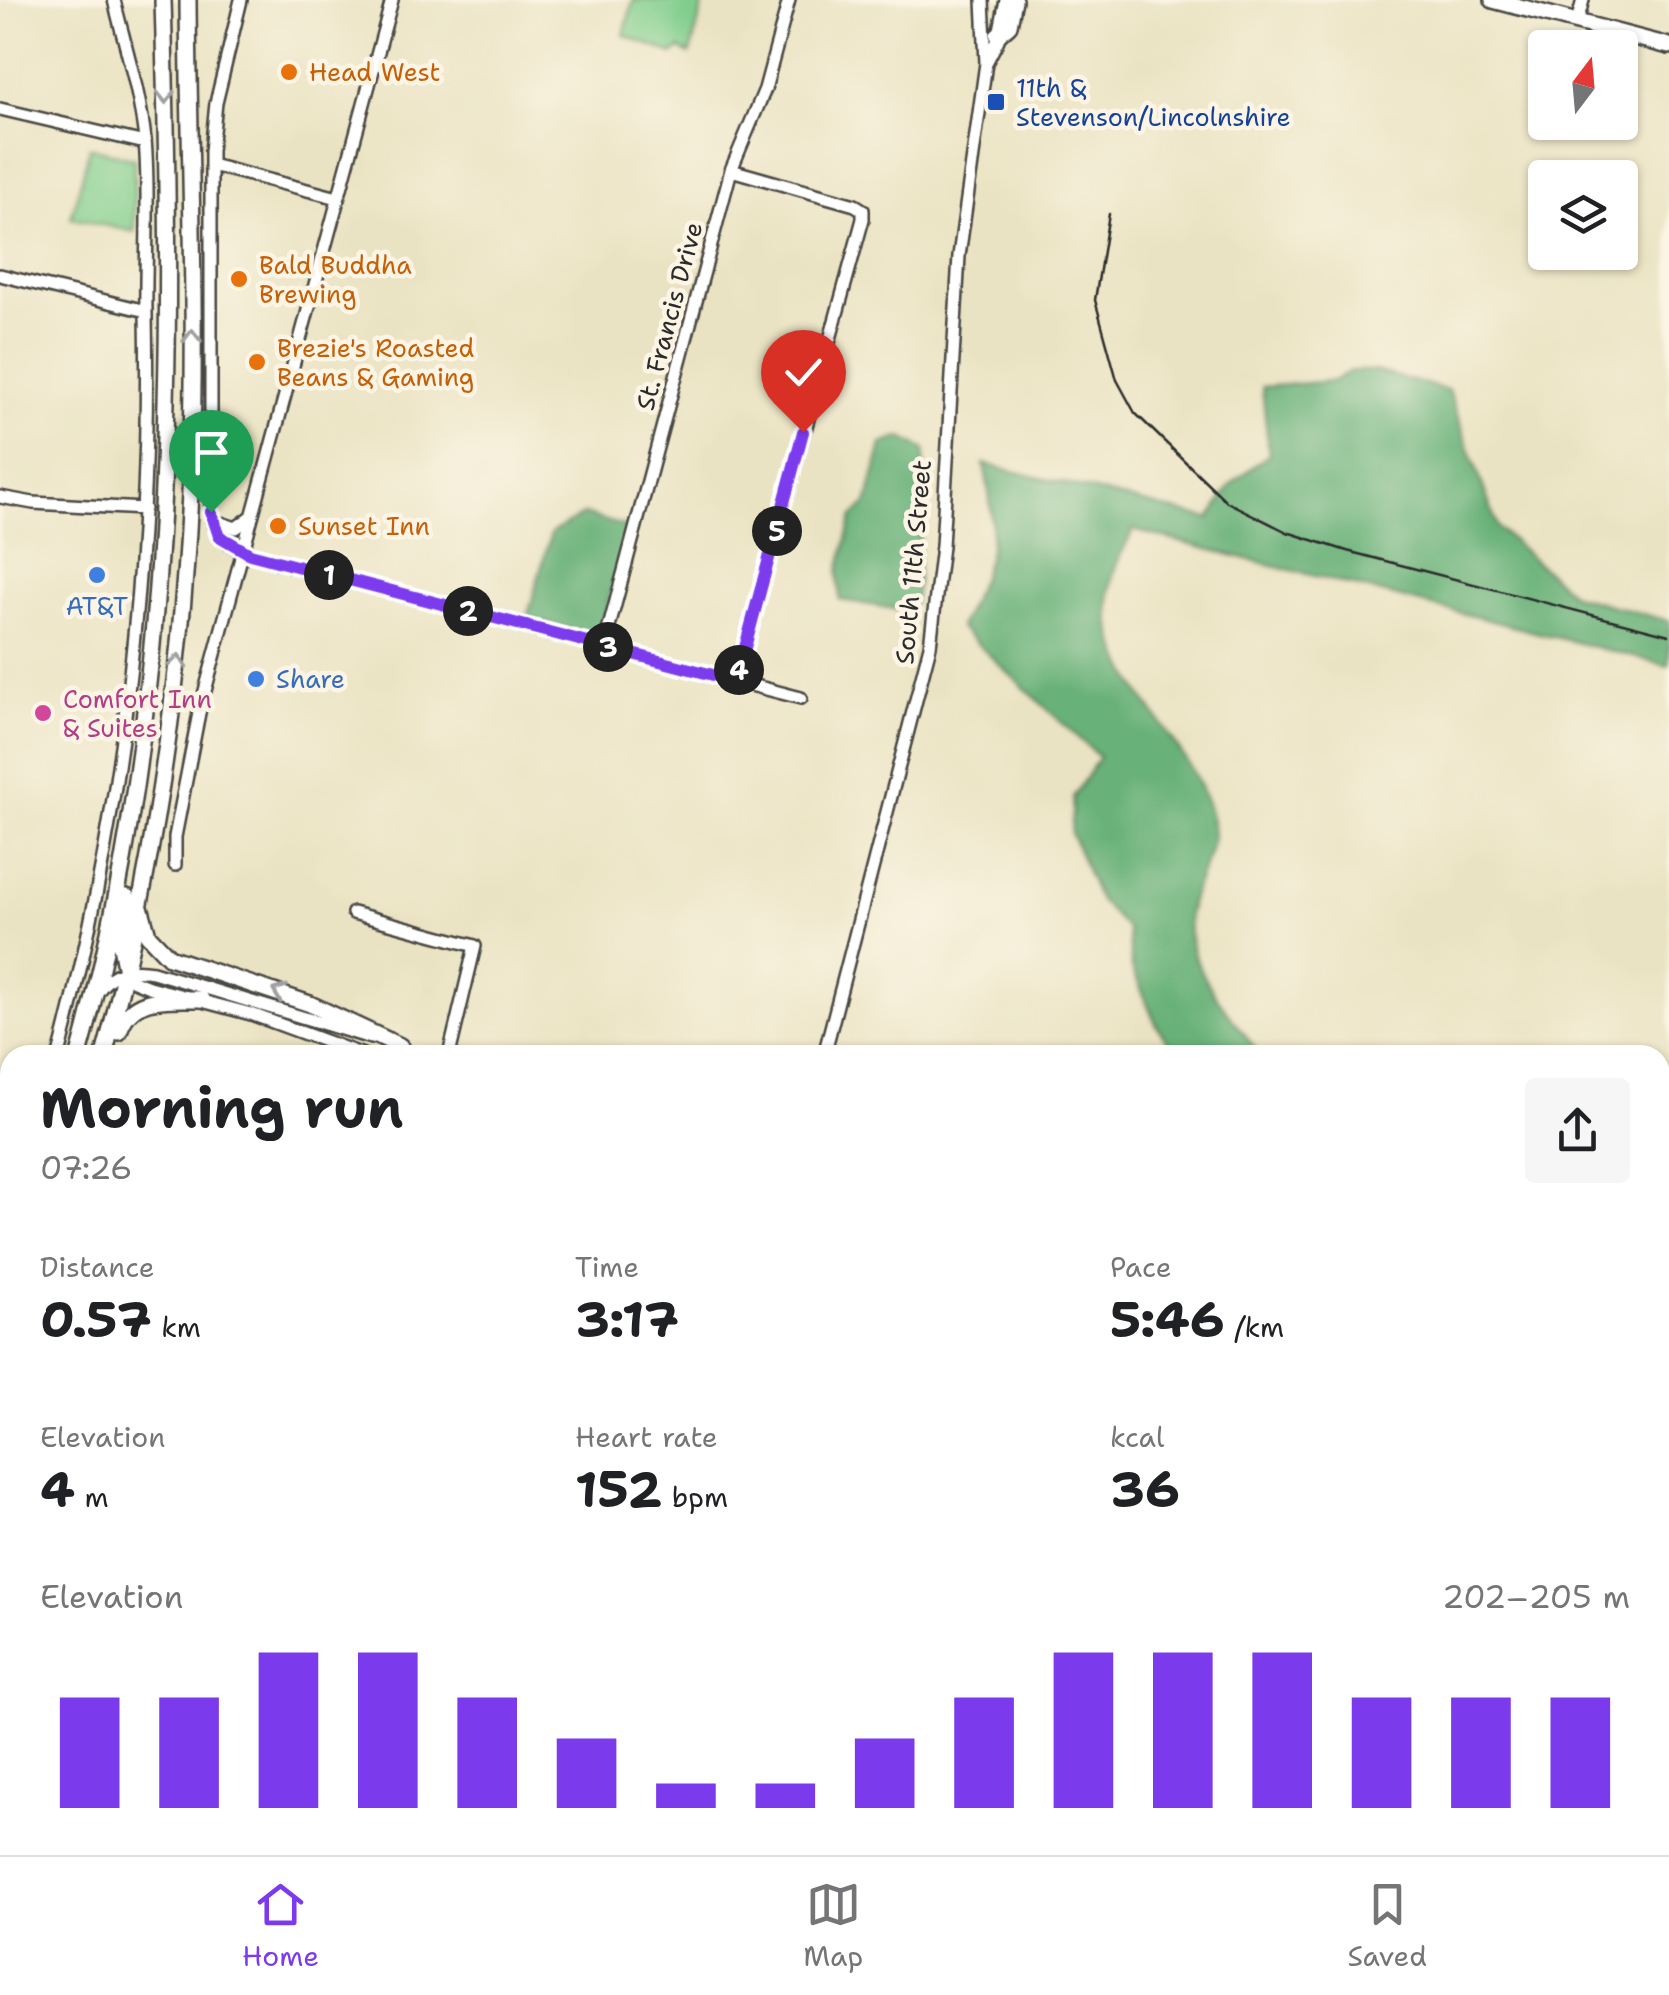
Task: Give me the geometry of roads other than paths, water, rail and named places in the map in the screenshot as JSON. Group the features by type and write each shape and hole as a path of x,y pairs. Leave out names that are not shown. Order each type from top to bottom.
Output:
{"highway":[{"path":"0,1374 0,1387"}],"main road":[{"path":"82,1045 128,838 152,676 168,392 163,0"},
{"path":"107,1045 142,895 168,744 189,504 188,0"},
{"path":"998,35 1009,26 1014,0"},
{"path":"1493,0 1669,46"},
{"path":"126,971 119,936 155,741 152,676"},
{"path":"142,895 144,926 169,957 271,989 394,1045"},
{"path":"116,1045 122,1020 138,1004 201,999"}],"street":[{"path":"61,1045 116,794 135,646 144,508 145,143 137,90 114,0"},
{"path":"241,0 216,104 211,165 212,520 219,536 242,551 801,698"},
{"path":"175,865 172,858 188,759 392,0"},
{"name":"St. Francis Drive","path":"604,646 731,170 765,90 789,0"},
{"name":"South 11th Street","path":"827,1045 930,646 942,546 959,256 986,64 983,0"},
{"name":"South 11th Street","path":"986,64 1006,0"},
{"path":"1577,22 1583,0"},
{"path":"0,109 145,143"},
{"path":"211,165 338,198"},
{"path":"731,170 855,204 863,210 864,219 736,681"},
{"path":"0,275 146,311"},
{"path":"0,496 33,503 144,508"},
{"path":"212,520 236,528 252,517"},
{"path":"353,912 475,946 451,1045"},
{"path":"126,971 149,987 201,999 335,1045"},
{"path":"96,994 110,976 126,971 153,972 209,986 390,1045"}],"railway":[{"path":"1109,214 1095,300 1117,380 1135,413 1227,502 1287,532 1347,551 1669,635"}],"place":[{"name":"Head West","path":"289,72"},
{"name":"11th & Stevenson/Lincolnshire","path":"996,102"},
{"name":"Bald Buddha Brewing","path":"239,279"},
{"name":"Brezie's Roasted Beans & Gaming","path":"257,362"},
{"name":"Sunset Inn","path":"278,526"},
{"name":"AT&T","path":"97,575"},
{"name":"Share","path":"256,679"},
{"name":"Comfort Inn & Suites","path":"43,713"}]}
